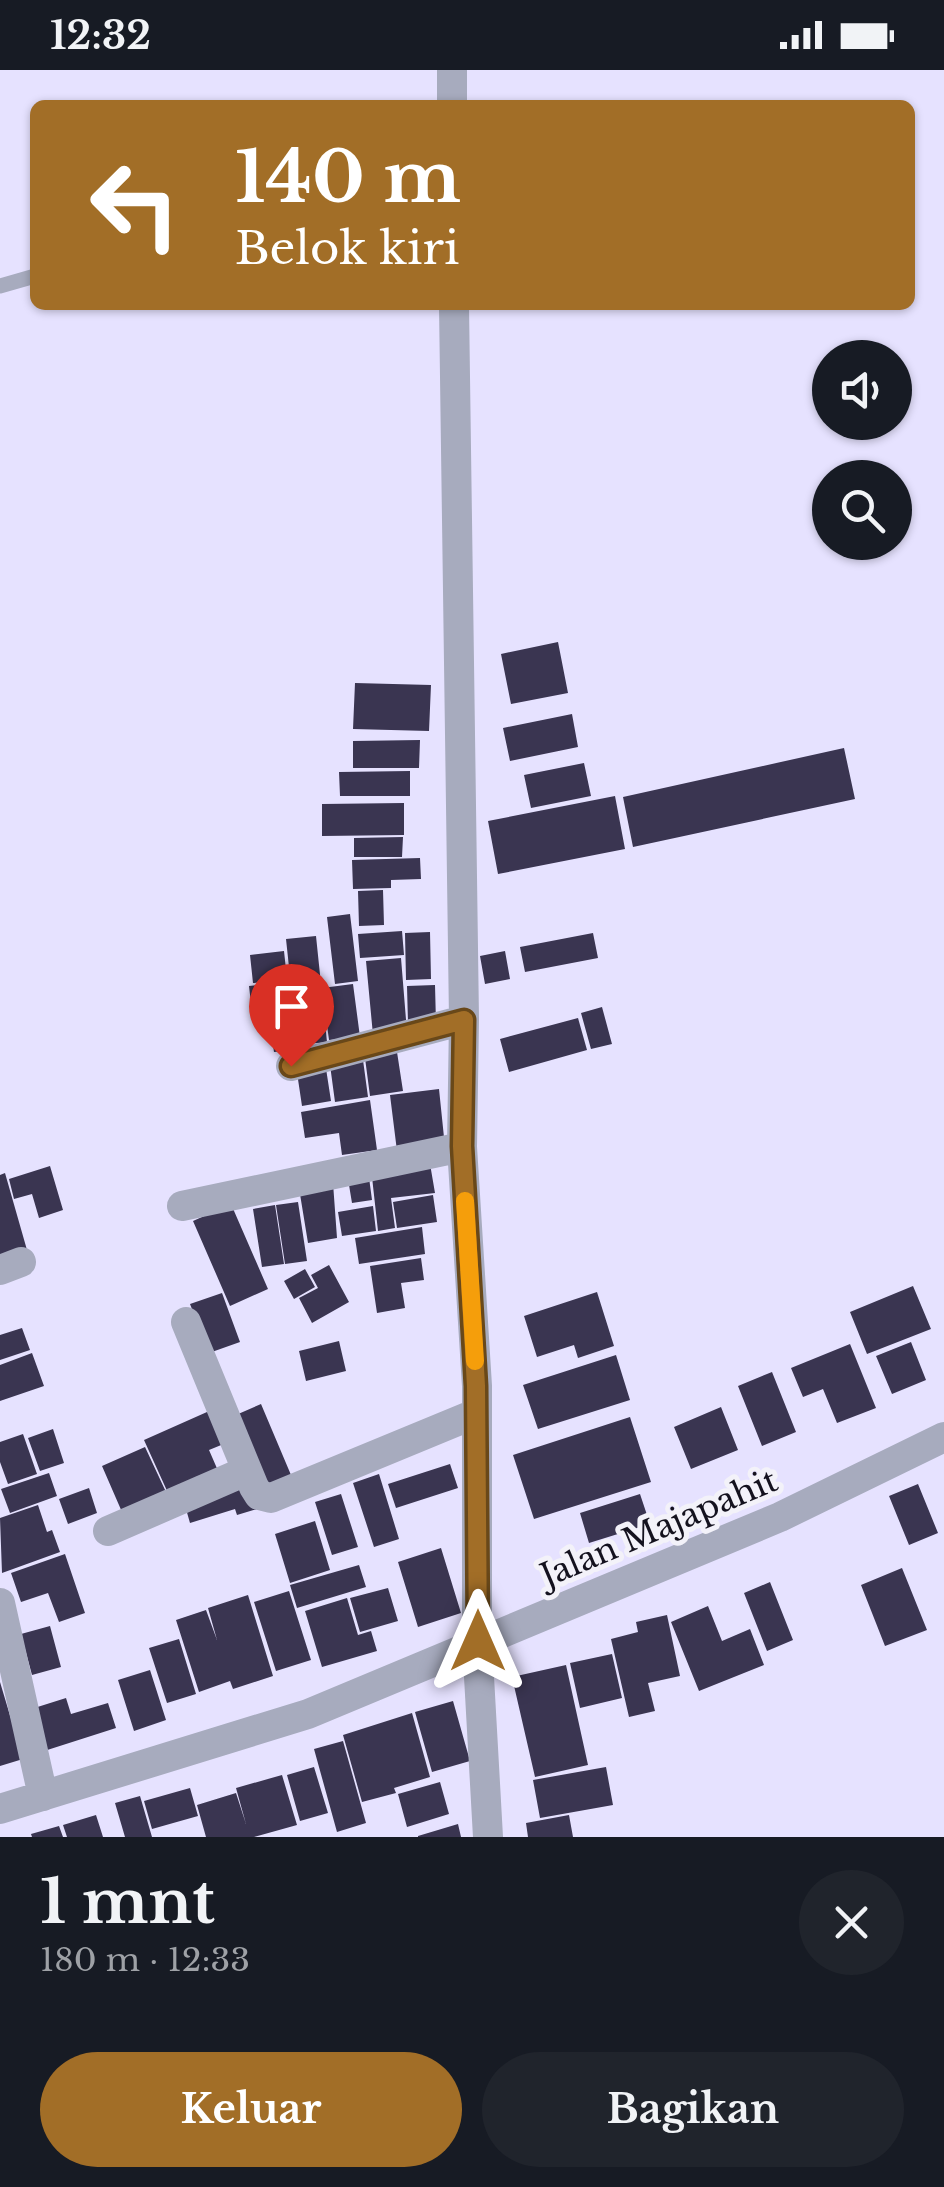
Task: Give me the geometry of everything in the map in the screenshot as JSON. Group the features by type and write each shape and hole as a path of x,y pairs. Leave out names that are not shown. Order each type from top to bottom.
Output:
{"street":[{"path":"452,70 452,100"},
{"path":"454,310 464,1020 462,1146 476,1412 478,1641 488,1837"},
{"path":"291,1066 464,1020"},
{"path":"182,1206 462,1146"},
{"path":"186,1322 246,1471 259,1494 271,1498 476,1412"},
{"name":"Jalan Majapahit","path":"0,1809 308,1714 780,1517 944,1436"},
{"path":"108,1531 246,1471"},
{"path":"0,1603 43,1796"}],"lane":[{"path":"0,286 30,277"}],"building":[{"path":"558,642 568,693 511,704 501,654"},
{"path":"355,683 431,685 429,731 353,729"},
{"path":"572,714 578,747 510,761 503,728"},
{"path":"420,740 419,768 353,768 353,741"},
{"path":"844,748 855,799 633,847 623,797"},
{"path":"584,763 591,796 531,808 524,775"},
{"path":"410,771 410,796 340,796 339,772"},
{"path":"615,796 625,849 498,874 488,821"},
{"path":"404,803 404,835 322,836 322,804"},
{"path":"403,837 402,857 354,857 354,838"},
{"path":"420,858 421,879 391,880 391,888 353,889 352,860"},
{"path":"383,890 384,925 359,926 358,891"},
{"path":"350,914 358,981 335,984 327,917"},
{"path":"402,931 404,955 360,958 358,934"},
{"path":"430,932 431,979 406,980 405,933"},
{"path":"593,933 598,958 525,972 520,947"},
{"path":"316,936 327,1042 297,1045 290,988 304,986 291,986 286,939"},
{"path":"284,951 287,979 253,983 250,955"},
{"path":"505,951 510,979 485,984 480,956"},
{"path":"401,958 407,1032 373,1035 366,961"},
{"path":"285,982 293,1050 274,1052 268,1010 252,1012 249,986"},
{"path":"353,984 360,1037 329,1040 322,988"},
{"path":"435,985 436,1023 408,1023 407,986"},
{"path":"602,1007 612,1044 591,1049 581,1013"},
{"path":"578,1018 587,1050 509,1072 500,1039"},
{"path":"397,1052 403,1091 370,1096 365,1058"},
{"path":"363,1060 368,1097 335,1102 330,1065"},
{"path":"325,1062 331,1101 302,1106 296,1066"},
{"path":"439,1089 445,1147 397,1151 390,1095"},
{"path":"370,1100 377,1150 342,1155 339,1133 305,1138 301,1112"},
{"path":"429,1158 435,1193 391,1198 395,1228 378,1231 371,1168"},
{"path":"50,1166 63,1210 39,1218 32,1194 14,1199 9,1179"},
{"path":"368,1170 372,1200 352,1203 347,1173"},
{"path":"5,1173 27,1250 0,1257 0,1175"},
{"path":"333,1183 337,1238 308,1243 299,1188"},
{"path":"433,1195 437,1222 397,1228 393,1202"},
{"path":"298,1202 307,1261 285,1264 276,1205"},
{"path":"231,1204 268,1289 230,1306 193,1221"},
{"path":"275,1205 284,1264 262,1267 253,1209"},
{"path":"373,1206 376,1231 342,1236 338,1212"},
{"path":"422,1227 425,1254 359,1264 355,1238"},
{"path":"421,1258 424,1280 401,1283 405,1308 377,1313 370,1266"},
{"path":"329,1265 349,1302 312,1323 299,1298 318,1288 311,1275"},
{"path":"305,1269 315,1287 294,1299 284,1281"},
{"path":"913,1286 931,1329 867,1354 850,1312"},
{"path":"597,1292 614,1346 578,1358 574,1345 537,1357 524,1316"},
{"path":"222,1293 240,1342 209,1353 190,1304"},
{"path":"22,1328 30,1350 0,1360 0,1335"},
{"path":"339,1341 346,1371 306,1381 299,1351"},
{"path":"911,1342 926,1380 892,1394 876,1356"},
{"path":"850,1344 876,1408 837,1423 823,1389 803,1397 791,1368"},
{"path":"32,1353 44,1386 0,1401 0,1365"},
{"path":"616,1355 630,1400 538,1429 523,1385"},
{"path":"772,1372 796,1432 762,1446 738,1386"},
{"path":"261,1404 291,1475 259,1489 229,1418"},
{"path":"721,1407 738,1450 691,1469 674,1427"},
{"path":"216,1408 231,1441 209,1450 219,1473 168,1493 144,1440"},
{"path":"630,1417 651,1482 534,1519 513,1455"},
{"path":"53,1429 64,1463 40,1471 28,1438"},
{"path":"23,1434 37,1474 8,1484 0,1462 0,1442"},
{"path":"145,1447 166,1492 122,1512 102,1466"},
{"path":"450,1464 458,1488 396,1508 388,1484"},
{"path":"49,1473 57,1496 10,1513 1,1489"},
{"path":"379,1474 399,1539 374,1547 353,1483"},
{"path":"247,1476 257,1509 237,1515 235,1509 190,1523 184,1502"},
{"path":"918,1484 938,1533 909,1545 889,1496"},
{"path":"89,1488 97,1513 68,1524 59,1499"},
{"path":"341,1494 358,1547 332,1555 315,1502"},
{"path":"640,1494 650,1524 589,1543 580,1513"},
{"path":"38,1505 47,1532 52,1530 60,1552 2,1573 0,1518"},
{"path":"315,1521 330,1570 290,1583 275,1534"},
{"path":"441,1548 461,1613 418,1627 398,1562"},
{"path":"65,1554 85,1613 59,1622 48,1593 21,1602 11,1573"},
{"path":"359,1565 366,1587 297,1608 290,1585"},
{"path":"902,1568 927,1630 885,1646 861,1585"},
{"path":"770,1582 793,1640 767,1651 744,1593"},
{"path":"388,1588 398,1621 360,1632 350,1598"},
{"path":"289,1591 311,1660 276,1671 254,1602"},
{"path":"248,1595 273,1676 233,1689 230,1681 199,1692 176,1620 206,1610 217,1640 208,1608"},
{"path":"347,1598 358,1635 371,1631 377,1651 322,1667 305,1611"},
{"path":"708,1606 722,1641 750,1629 764,1665 699,1691 671,1622"},
{"path":"667,1615 680,1676 648,1683 655,1711 629,1717 611,1639 638,1632 636,1622"},
{"path":"50,1626 61,1667 32,1675 21,1634"},
{"path":"179,1639 196,1694 167,1703 149,1648"},
{"path":"612,1654 622,1698 580,1708 570,1663"},
{"path":"566,1665 588,1765 535,1777 512,1677"},
{"path":"150,1670 166,1720 134,1731 118,1680"},
{"path":"0,1682 23,1759 0,1766"},
{"path":"66,1698 71,1714 108,1703 116,1728 41,1752 28,1710"},
{"path":"453,1701 470,1761 432,1772 415,1712"},
{"path":"412,1713 430,1777 394,1788 396,1793 362,1802 343,1735"},
{"path":"343,1741 366,1823 337,1832 314,1749"},
{"path":"314,1767 328,1813 300,1821 287,1775"},
{"path":"606,1767 613,1805 540,1818 533,1780"},
{"path":"282,1775 297,1825 254,1837 206,1837 197,1805 236,1793 246,1824 236,1788"},
{"path":"440,1782 449,1814 407,1827 398,1794"},
{"path":"190,1788 198,1816 152,1829 144,1801"},
{"path":"140,1796 152,1837 125,1837 115,1803"},
{"path":"96,1815 103,1837 67,1837 63,1825"},
{"path":"569,1815 573,1837 528,1837 526,1823"},
{"path":"458,1824 461,1837 418,1837 418,1836"},
{"path":"59,1826 63,1837 32,1837 31,1834"}],"slow traffic":[{"path":"465,1201 475,1361"}],"route":[{"path":"291,1066 464,1020 462,1146 476,1386 478,1641"}]}
